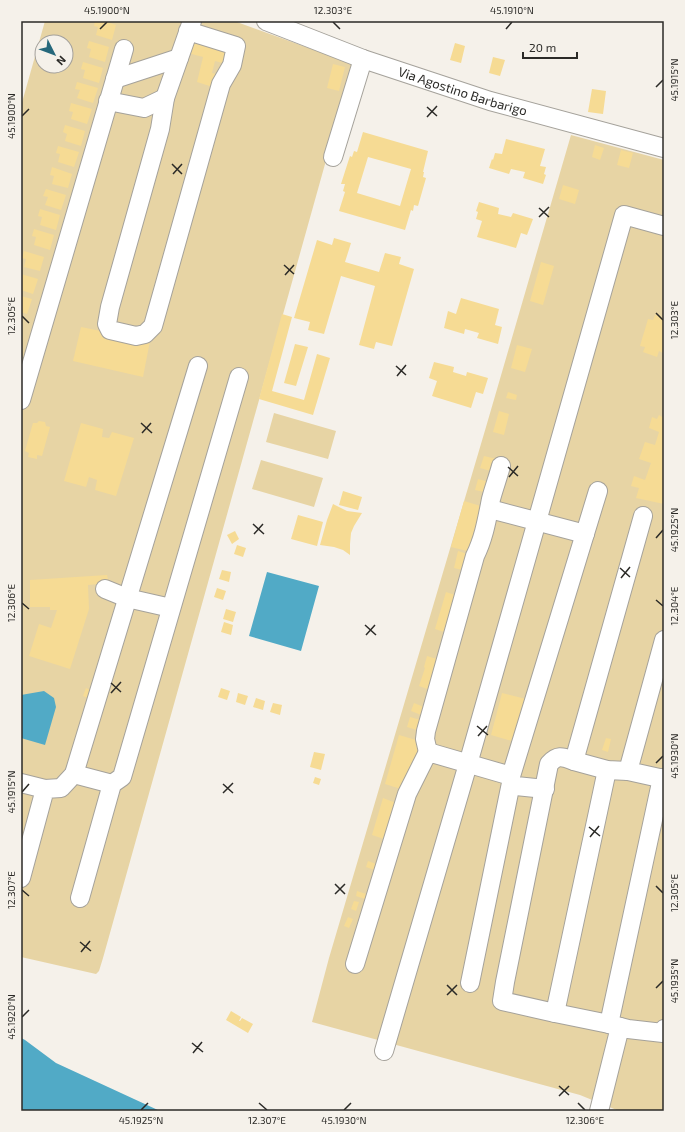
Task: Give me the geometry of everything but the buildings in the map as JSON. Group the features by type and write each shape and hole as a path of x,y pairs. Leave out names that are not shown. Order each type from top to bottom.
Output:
{"street":[{"name":"Via Agostino Barbarigo","path":"266,21 363,59 490,101 664,148"},
{"path":"190,26 236,46 232,65 221,84 152,326 145,334 136,336 110,330 107,324 110,307 160,129 165,98 179,58 190,26"},
{"path":"21,400 124,49"},
{"path":"115,79 179,58"},
{"path":"333,157 363,59"},
{"path":"108,101 144,108 165,98"},
{"path":"384,1051 468,764 624,215 664,226"},
{"path":"21,783 45,789 61,788 74,774 198,366"},
{"path":"80,898 112,784 122,777 239,377"},
{"path":"355,964 407,794 428,752 425,739 426,731 473,564 480,545 501,466"},
{"path":"470,983 511,780 598,491"},
{"path":"490,509 585,534"},
{"path":"574,761 643,516"},
{"path":"106,589 127,598 171,608"},
{"path":"628,771 664,640"},
{"path":"428,752 468,764 511,780 516,786 544,789"},
{"path":"599,1111 615,1026 663,778 628,771 607,770 562,757 554,758 549,764 502,1001 555,1013 615,1026 628,1029 663,1033 664,1029"},
{"path":"555,1013 607,770"},
{"path":"74,774 112,784"},
{"path":"21,878 45,789"}],"shaded area":[{"path":"45,21 234,21 353,64 99,971 96,974 21,957 21,106 34,60 34,74 74,74 74,34 41,34"},
{"path":"571,135 664,160 664,1111 619,1111 580,1095 312,1022 329,958"},
{"path":"274,413 336,431 328,459 266,442"},
{"path":"261,460 323,478 314,507 252,489"}],"water":[{"path":"267,572 319,586 301,651 249,636"},
{"path":"44,691 54,698 56,707 45,745 21,738 21,695"},
{"path":"21,1038 56,1063 160,1111 21,1111"}]}
